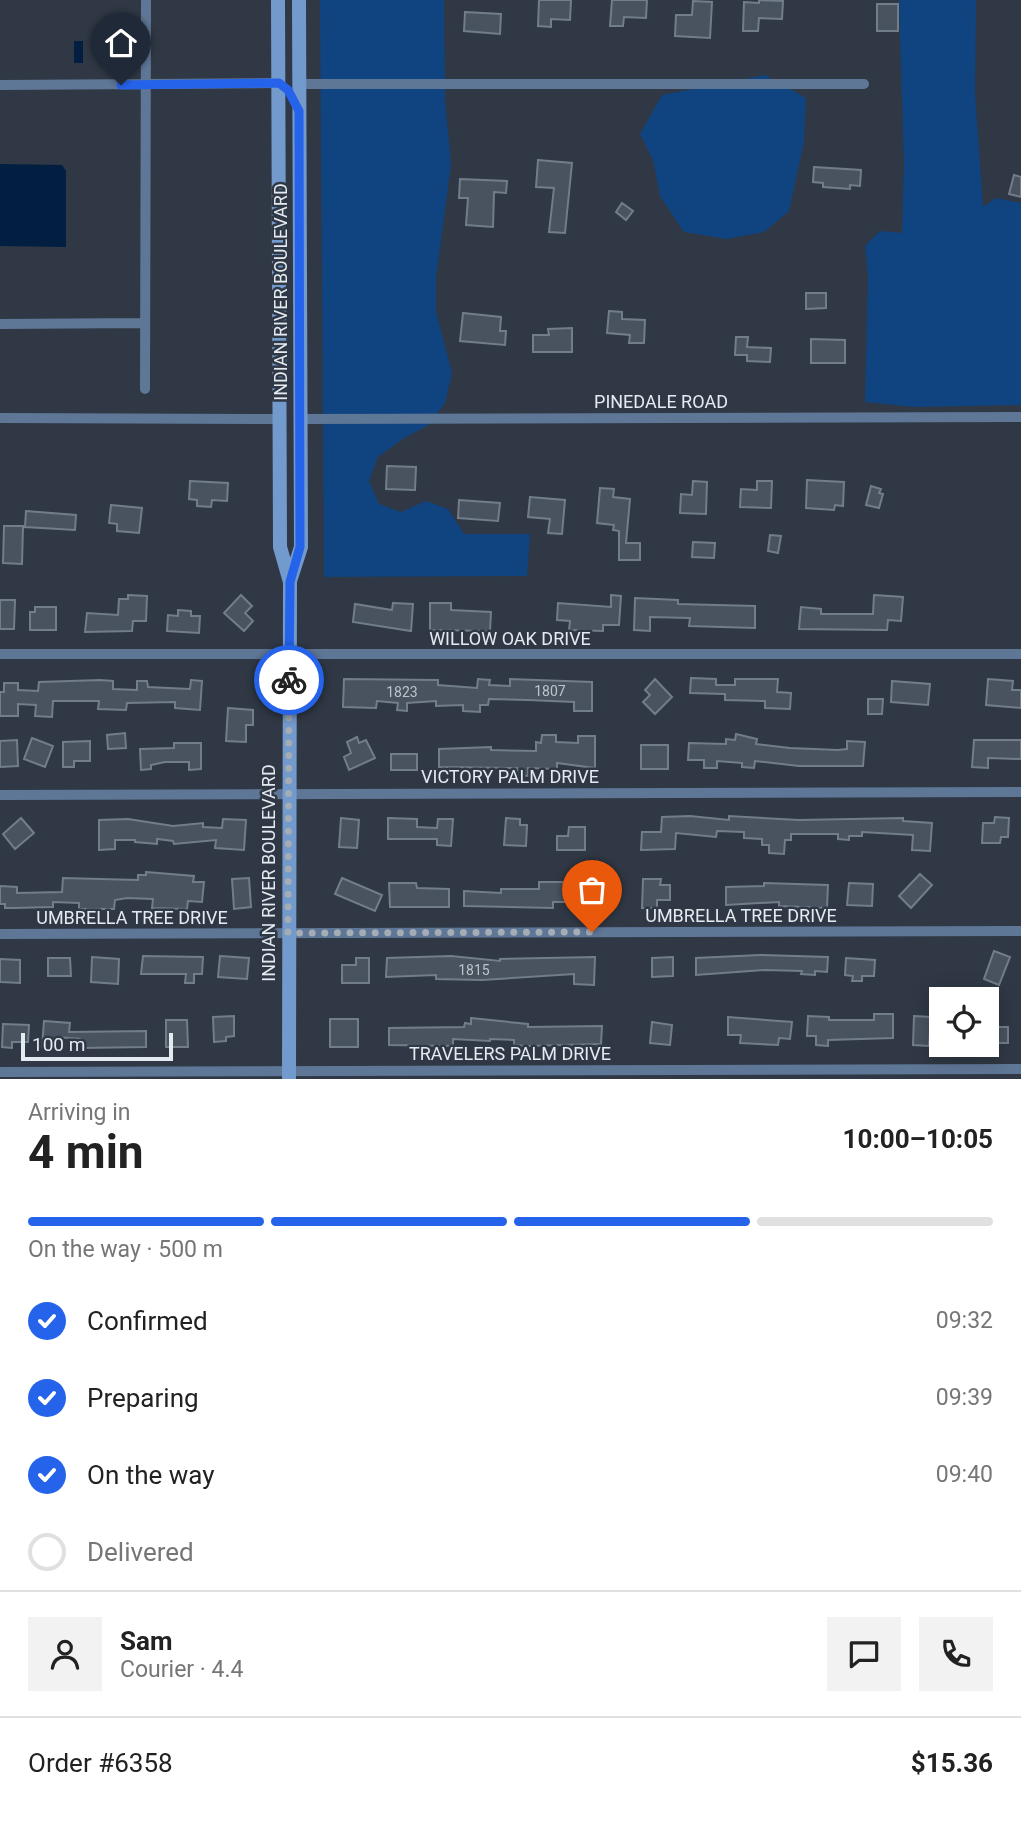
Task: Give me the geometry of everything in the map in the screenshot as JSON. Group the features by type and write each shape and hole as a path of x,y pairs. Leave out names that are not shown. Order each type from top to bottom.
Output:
{"main road":[{"name":"INDIAN RIVER BOULEVARD","path":"278,0 280,547 290,582"},
{"name":"INDIAN RIVER BOULEVARD","path":"289,1075 290,582 300,547 299,0"},
{"path":"279,57 290,78 299,84"},
{"path":"279,83 288,90 299,111"}],"street":[{"path":"145,389 146,0"},
{"path":"0,85 279,83"},
{"path":"299,84 864,84"},
{"path":"0,324 145,323"},
{"name":"PINEDALE ROAD","path":"300,419 1021,417"},
{"path":"0,418 279,419"},
{"name":"WILLOW OAK DRIVE","path":"0,654 289,656 1021,653"},
{"name":"VICTORY PALM DRIVE","path":"0,795 1021,792"},
{"name":"UMBRELLA TREE DRIVE","path":"0,934 1021,931"},
{"name":"TRAVELERS PALM DRIVE","path":"0,1072 289,1075 1021,1069"}],"shaded area":[{"path":"320,0 444,0 445,100 451,164 436,278 436,312 452,373 445,403 427,426 404,438 378,457 369,481 379,504 401,512 426,501 448,509 464,534 530,534 527,576 324,577"},
{"path":"899,0 976,0 975,93 983,207 996,198 1021,203 1021,405 914,407 865,402 868,275 865,246 880,231 902,233 904,164"},
{"path":"74,41 83,41 83,63 74,63"},
{"path":"765,75 806,98 804,142 789,211 764,232 727,239 684,232 660,196 653,160 640,134 662,95"},
{"path":"0,164 62,165 66,171 66,247 0,246"}],"building":[{"path":"539,0 571,0 570,20 551,19 551,27 538,26"},
{"path":"612,0 647,0 646,18 624,17 623,26 610,26"},
{"path":"759,0 783,1 782,19 759,18 758,31 743,31 744,2 759,3"},
{"path":"693,1 712,2 710,38 675,36 676,15 692,15"},
{"path":"877,4 898,4 898,31 877,31"},
{"path":"465,12 501,14 500,34 464,31"},
{"path":"538,160 572,163 565,233 549,232 554,188 536,187"},
{"path":"814,167 861,170 860,186 850,185 850,189 823,187 823,183 813,182"},
{"path":"1014,175 1021,177 1021,197 1009,194"},
{"path":"460,179 507,181 506,193 494,192 493,227 466,225 468,198 459,198"},
{"path":"622,203 633,211 626,220 616,212"},
{"path":"806,293 826,293 826,308 806,309"},
{"path":"609,311 622,312 622,319 645,320 644,343 629,343 630,335 607,333"},
{"path":"463,313 501,317 500,331 506,331 505,345 460,341"},
{"path":"572,328 572,352 533,352 533,335 549,335 548,329"},
{"path":"736,337 748,337 747,347 771,348 770,362 747,361 747,355 735,355"},
{"path":"811,339 845,340 845,363 811,363"},
{"path":"387,466 416,467 415,490 386,489"},
{"path":"807,480 844,482 843,506 835,505 834,510 806,508"},
{"path":"190,481 228,483 227,501 212,500 211,507 197,506 197,500 189,499"},
{"path":"693,481 707,482 706,514 680,513 681,494 692,495"},
{"path":"757,481 772,481 771,508 740,507 741,489 757,490"},
{"path":"871,486 881,489 879,493 883,494 879,508 866,505"},
{"path":"600,488 614,489 613,497 630,499 626,543 640,543 640,560 619,560 619,531 613,530 614,525 597,523"},
{"path":"530,497 565,500 562,534 548,533 550,519 528,517"},
{"path":"459,500 500,503 498,521 458,518"},
{"path":"111,505 142,508 139,533 117,531 117,524 109,523"},
{"path":"26,511 76,515 75,530 25,527"},
{"path":"4,526 23,526 22,564 3,563"},
{"path":"770,535 781,536 778,553 768,551"},
{"path":"693,542 715,543 714,558 692,557"},
{"path":"128,595 147,596 146,621 133,621 132,631 85,632 87,613 118,615 119,599 128,599"},
{"path":"241,595 252,606 245,613 253,621 244,631 224,613"},
{"path":"611,595 621,596 619,625 603,625 603,631 569,630 570,621 557,620 558,603 611,607"},
{"path":"874,595 903,597 901,621 888,620 887,630 799,629 801,607 821,609 821,614 873,614"},
{"path":"635,598 678,600 678,604 755,606 755,628 689,626 690,618 650,617 650,631 634,630"},
{"path":"0,600 15,600 14,629 0,629"},
{"path":"393,603 413,604 411,631 353,622 355,604 392,610"},
{"path":"430,603 451,603 451,610 491,612 490,631 430,630"},
{"path":"35,607 56,607 56,630 30,630 30,612 35,612"},
{"path":"178,610 191,611 191,616 200,616 199,633 167,631 168,615 178,616"},
{"path":"691,678 716,679 716,685 735,685 735,679 778,679 777,692 791,693 790,709 765,708 765,701 725,700 725,694 690,693"},
{"path":"344,679 438,680 438,685 477,688 478,679 490,680 489,685 510,686 510,679 592,682 592,711 574,711 574,702 489,699 488,705 480,705 480,712 463,711 463,705 436,706 436,701 407,703 407,711 397,710 398,703 377,701 376,708 343,707"},
{"path":"655,679 672,697 655,714 643,702 650,695 645,690"},
{"path":"988,679 1013,681 1012,690 1021,690 1021,708 986,705"},
{"path":"191,680 202,681 200,710 175,708 175,702 127,703 126,710 98,709 99,701 53,701 52,717 35,716 36,705 18,704 18,716 0,716 0,692 4,692 4,683 18,683 18,690 38,691 39,682 113,681 113,689 137,690 137,681 147,681 148,687 190,689"},
{"path":"892,681 930,684 928,705 891,702"},
{"path":"868,699 883,699 882,714 868,714"},
{"path":"228,708 253,710 253,725 246,725 246,742 226,741"},
{"path":"125,733 126,748 108,749 107,735"},
{"path":"736,734 757,739 756,744 790,748 838,750 847,749 847,741 865,742 863,766 799,766 755,761 754,768 742,767 742,763 717,761 717,768 704,768 704,760 688,760 689,743 726,744 726,739 735,740"},
{"path":"542,735 556,735 556,742 578,743 578,736 595,736 595,768 557,763 557,769 528,768 528,776 517,775 517,768 439,767 439,749 491,747 491,750 536,751 536,742 541,743"},
{"path":"357,737 359,743 366,740 375,758 349,770 344,757 351,753 347,742"},
{"path":"32,738 53,746 45,767 24,759"},
{"path":"17,740 18,766 0,767 0,741"},
{"path":"974,740 1021,740 1021,759 988,758 988,768 972,767"},
{"path":"90,741 90,761 74,761 74,767 63,767 63,742"},
{"path":"174,743 201,743 201,769 189,770 189,762 165,762 151,765 151,769 141,770 140,749 174,748"},
{"path":"641,745 668,745 668,769 641,769"},
{"path":"391,754 417,754 417,770 391,770"},
{"path":"690,816 729,820 729,816 799,820 903,818 903,821 932,823 930,851 912,850 913,835 862,832 862,836 849,836 849,840 838,839 838,834 791,834 791,840 785,840 784,854 769,853 769,845 762,845 762,839 744,838 744,832 717,831 716,837 676,833 675,849 641,850 642,832 661,832 662,817"},
{"path":"995,817 1009,818 1008,837 1001,837 1000,843 982,843 983,823 994,823"},
{"path":"21,818 34,833 15,849 3,834"},
{"path":"341,818 359,820 357,848 339,847"},
{"path":"388,818 417,819 417,827 437,828 438,819 453,819 451,846 437,845 437,839 388,839"},
{"path":"506,818 520,819 520,825 527,825 526,846 504,845"},
{"path":"128,819 173,826 203,823 203,827 222,828 223,819 246,820 244,850 215,848 216,840 174,844 173,841 157,839 157,844 115,840 115,849 99,850 99,820"},
{"path":"569,827 585,827 585,850 557,850 557,836 568,836"},
{"path":"146,872 194,876 193,882 204,882 202,902 188,901 187,909 152,908 153,899 127,898 115,900 114,909 79,909 79,903 53,902 53,907 13,908 5,908 5,904 0,904 0,886 17,887 17,893 62,892 63,878 138,880 138,875 146,875"},
{"path":"575,874 592,875 591,907 573,907 574,902 553,902 553,908 464,906 464,891 501,893 501,889 539,889 539,882 574,882"},
{"path":"920,874 932,885 911,908 899,896"},
{"path":"249,878 251,907 234,909 232,879"},
{"path":"342,878 382,895 375,911 335,894"},
{"path":"643,879 661,879 660,885 670,885 670,900 657,900 657,908 642,908"},
{"path":"389,883 416,883 417,888 449,889 449,907 390,907"},
{"path":"764,883 828,885 827,908 779,906 779,902 726,905 726,887 764,886"},
{"path":"849,883 873,884 872,906 847,905"},
{"path":"994,951 1010,957 999,985 984,979"},
{"path":"760,955 828,957 827,972 815,971 815,975 801,974 802,971 765,970 696,975 696,958"},
{"path":"143,956 203,957 202,974 194,974 194,983 185,983 186,974 141,974"},
{"path":"220,956 249,958 247,979 218,977"},
{"path":"451,956 500,961 595,957 594,985 574,984 574,974 482,980 436,979 436,975 386,977 387,958"},
{"path":"92,957 119,959 118,984 91,982"},
{"path":"673,957 673,976 652,977 652,958"},
{"path":"48,958 70,958 71,976 48,976"},
{"path":"356,958 369,958 369,983 342,983 342,965 356,965"},
{"path":"846,958 875,960 874,976 862,976 862,981 852,981 853,976 845,975"},
{"path":"0,959 20,960 20,983 0,982"},
{"path":"874,1014 893,1014 893,1038 828,1040 828,1046 816,1045 816,1036 807,1036 808,1016 829,1017 829,1020 874,1020"},
{"path":"234,1016 234,1036 226,1037 226,1041 214,1042 213,1017"},
{"path":"914,1016 929,1017 929,1046 913,1045"},
{"path":"728,1017 792,1022 790,1039 779,1038 778,1045 740,1043 741,1035 728,1035"},
{"path":"471,1018 528,1024 528,1027 602,1026 601,1044 526,1046 514,1045 514,1040 453,1039 453,1046 389,1045 389,1028 464,1027 465,1023 471,1024"},
{"path":"330,1019 358,1019 358,1047 330,1047"},
{"path":"166,1020 187,1020 188,1047 166,1047"},
{"path":"44,1021 70,1023 69,1032 146,1031 146,1047 82,1048 81,1039 56,1037 55,1048 42,1047"},
{"path":"652,1022 672,1025 670,1045 650,1043"},
{"path":"3,1024 29,1025 28,1042 12,1042 12,1048 2,1047"},
{"path":"999,1027 1008,1027 1008,1043 999,1043"}],"way so far":[{"path":"289,680 288,933 592,932"}],"route":[{"path":"121,85 279,83 292,95 299,111 300,547 290,582 289,680"}]}
